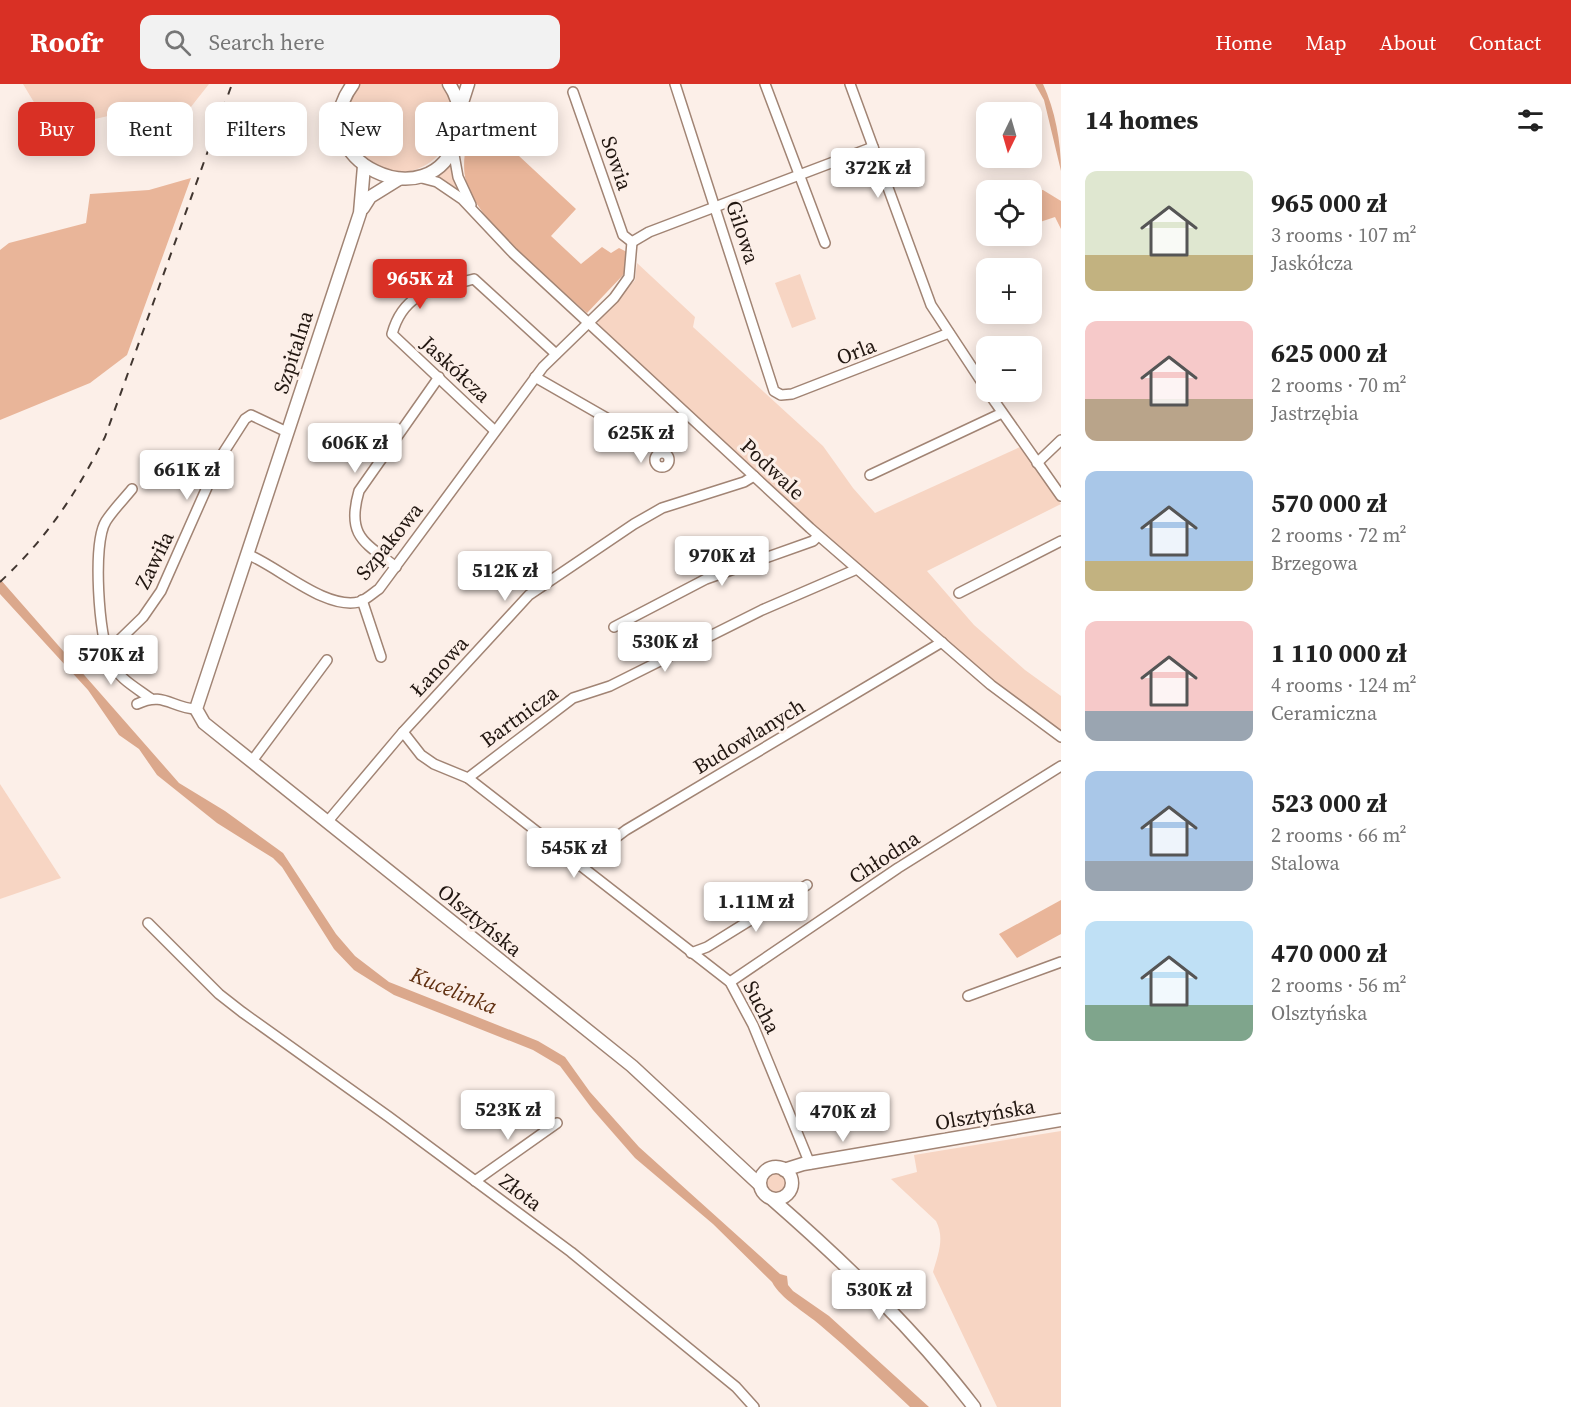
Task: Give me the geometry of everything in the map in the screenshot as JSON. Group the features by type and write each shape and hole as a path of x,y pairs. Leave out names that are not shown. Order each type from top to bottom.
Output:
{"street":[{"path":"340,84 344,102"},
{"path":"344,102 352,84"},
{"path":"449,84 457,102"},
{"path":"462,102 468,84"},
{"name":"Gilowa","path":"675,84 774,391"},
{"path":"765,84 825,243"},
{"path":"850,84 931,305 976,374"},
{"name":"Sowia","path":"573,92 623,235 632,242"},
{"path":"632,242 649,232 873,147"},
{"path":"355,156 375,173 399,179 418,177 448,156"},
{"name":"Podwale","path":"454,156 458,177 474,212"},
{"name":"Szpitalna","path":"360,213 364,166"},
{"name":"Podwale","path":"418,177 437,182 462,199 513,253 591,322 818,536 991,685 1061,737"},
{"name":"Szpitalna","path":"196,709 360,213 370,197 399,179"},
{"name":"Szpakowa","path":"247,554 317,593 340,603 362,600 379,589 535,377 614,298 629,277 632,242"},
{"name":"Jaskółcza","path":"495,431 392,334 396,320 410,300 426,292 474,279 556,354"},
{"name":"Orla","path":"774,391 781,395 792,394 949,333"},
{"path":"396,567 359,538 355,529 354,507 359,491 438,377"},
{"path":"535,377 657,447 659,453"},
{"path":"994,402 1061,496"},
{"path":"870,475 1002,413"},
{"name":"Zawiła","path":"108,651 142,617 161,591 220,458 245,419 251,415 287,432"},
{"path":"1037,463 1061,440"},
{"name":"Łanowa","path":"328,821 403,732 530,595 633,524 662,508 744,482 754,476"},
{"path":"132,489 105,522 100,536 98,594 104,642 109,659 120,676 150,698 196,709"},
{"path":"614,627 706,579 813,541 818,536"},
{"path":"959,593 1061,541"},
{"name":"Bartnicza","path":"468,778 573,698 610,686 762,610 857,569"},
{"path":"362,600 381,657"},
{"name":"Budowlanych","path":"578,866 626,830 942,642"},
{"path":"252,761 327,660"},
{"path":"137,704 150,698"},
{"name":"Olsztyńska","path":"196,709 204,723 632,1066 759,1185"},
{"name":"Sucha","path":"403,732 421,755 434,764 468,778 729,982 753,1025 810,1164"},
{"name":"Chłodna","path":"729,982 898,868 1061,766"},
{"path":"691,953 707,947 807,885"},
{"name":"Złota","path":"148,923 219,994 475,1181 606,1281 736,1387 754,1407"},
{"path":"968,996 1061,962"},
{"name":"Olsztyńska","path":"788,1174 810,1164 1061,1120"},
{"path":"475,1181 557,1123"},
{"name":"Olsztyńska","path":"739,1164 766,1170"},
{"path":"798,1222 788,1194 788,1174 776,1167 766,1170 759,1185 763,1194 798,1222 937,1358 974,1407"},
{"path":"773,1200 788,1194"}],"shaded area":[{"path":"23,84 209,84 193,104 193,102 107,102 107,116 95,119 95,102 34,102"},
{"path":"358,84 441,84 450,102 415,102 415,156 437,156 432,161 414,170 394,172 374,165 364,156 403,156 403,102 350,102"},
{"path":"1035,84 1043,84 1051,104 1060,149 1061,171 1044,100"},
{"path":"465,156 519,156 576,209 551,236 581,264 602,247 611,253 619,248 627,252 625,273 587,313 501,235 474,199 466,181"},
{"path":"451,159 458,190 429,176"},
{"path":"191,178 127,355 90,383 0,420 0,250 9,243 86,223 90,194 149,190"},
{"path":"1042,190 1061,201 1061,229 1055,217 1042,221"},
{"path":"637,263 695,317 693,327 823,446 853,488 875,513 1020,447 1061,504 927,571 974,625 1025,670 1061,696 1061,732 969,662 845,554 599,328 598,321 635,280"},
{"path":"800,274 816,319 792,328 775,283"},
{"path":"0,579 179,783 225,811 283,853 336,934 355,956 389,982 538,1041 565,1057 590,1092 639,1147 780,1274 787,1276 788,1285 793,1291 829,1316 929,1407 910,1407 832,1335 787,1300 772,1282 713,1224 635,1158 593,1110 560,1066 533,1050 394,995 354,970 334,949 282,867 273,858 217,823 157,775 139,749 119,735 88,690 0,594"},
{"path":"0,784 61,878 0,899"},
{"path":"1061,900 1061,934 1017,958 999,934"},
{"path":"1061,1131 1061,1407 997,1407 933,1272 939,1253 939,1227 936,1221 891,1179 917,1172 914,1155"},
{"path":"776,1173 784,1176 787,1184 784,1192 776,1195 768,1192 765,1184 768,1176"}],"railway":[{"path":"0,582 46,532 83,478 105,437 232,84"}],"water label":[{"name":"Kucelinka","path":"454,990"}]}
